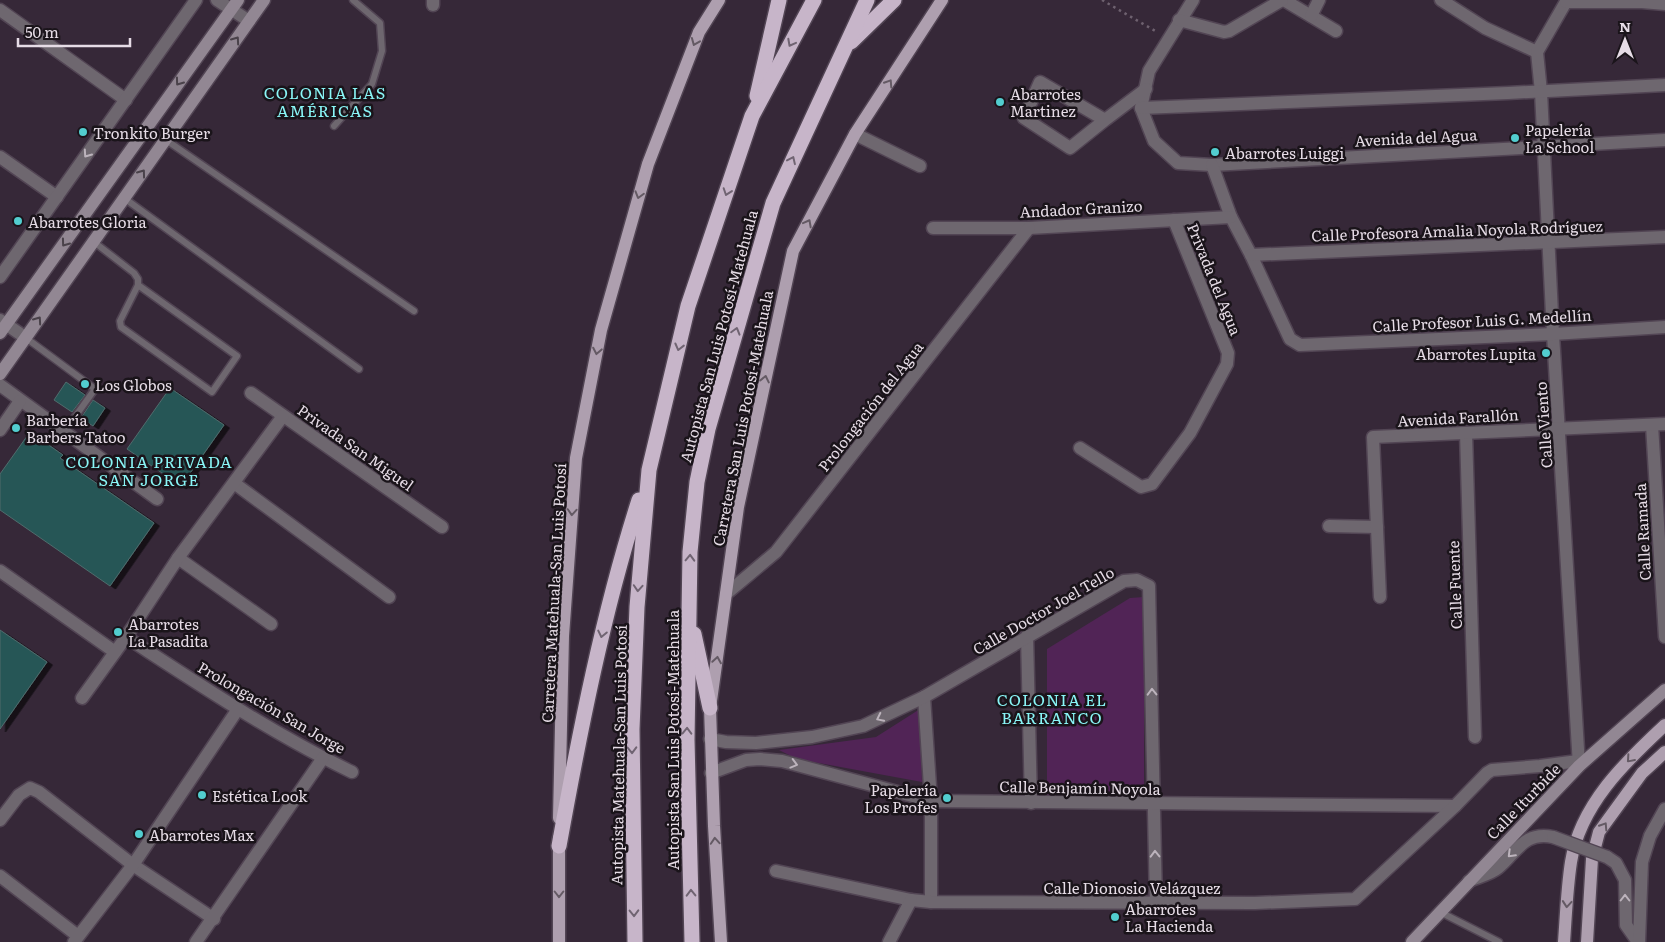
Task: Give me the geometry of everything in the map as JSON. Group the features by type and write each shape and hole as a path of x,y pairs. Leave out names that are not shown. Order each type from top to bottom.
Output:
{"highway":[{"path":"752,116 779,0"},
{"name":"Autopista Matehuala-San Luis Potosí","path":"634,942 632,728 637,607 649,470 688,306 752,116 814,0"},
{"name":"Autopista San Luis Potosí-Matehuala","path":"692,942 687,740 690,552 697,482 708,429 773,203 867,0"},
{"path":"845,49 894,0"},
{"path":"559,846 604,623 649,470"},
{"path":"689,607 710,708"}],"main road":[{"name":"Carretera Matehuala-San Luis Potosí","path":"559,942 563,636 576,458 601,330 648,164 699,32 719,0"},
{"name":"Carretera San Luis Potosí-Matehuala","path":"721,942 711,773 710,708 724,620 738,507 793,251 855,134 942,0"},
{"path":"1564,942 1571,861 1584,823 1597,799 1634,754 1665,725"},
{"path":"1586,942 1592,859 1600,832 1642,773 1665,752"}],"street":[{"path":"0,277 196,0"},
{"path":"217,0 235,5 249,21"},
{"path":"0,374 264,0"},
{"path":"1193,0 1149,71 1141,108 1541,92 1665,85"},
{"path":"1180,20 1224,32 1229,31 1283,0 1336,31"},
{"path":"1311,16 1319,0"},
{"path":"1441,0 1485,28 1537,52 1567,1 1665,4"},
{"path":"26,338 2,326 235,5"},
{"path":"0,10 126,100"},
{"name":"Calle Viento","path":"1537,52 1541,92 1553,334 1579,764"},
{"path":"1105,120 1040,82 1024,118 1070,148 1146,89"},
{"name":"Avenida del Agua","path":"1141,108 1154,141 1178,163 1212,165 1665,140"},
{"path":"855,134 920,166"},
{"path":"0,157 57,197"},
{"path":"1212,165 1231,217 1251,255"},
{"name":"Andador Granizo","path":"933,228 1030,228 1231,217"},
{"name":"Privada del Agua","path":"1080,448 1141,488 1152,484 1190,433 1227,364 1228,353 1174,220"},
{"name":"Prolongación del Agua","path":"726,594 776,552 1030,228"},
{"name":"Calle Profesora Amalia Noyola Rodríguez","path":"1251,255 1548,244 1665,237"},
{"name":"Calle Profesor Luis G. Medellín","path":"1251,255 1290,339 1300,345 1665,327"},
{"path":"0,385 157,499"},
{"name":"Privada San Miguel","path":"250,393 442,527"},
{"path":"0,430 20,400"},
{"path":"82,698 126,637 178,558 284,416"},
{"name":"Avenida Farallón","path":"1377,527 1373,437 1659,425"},
{"name":"Calle Ramada","path":"1659,425 1665,637"},
{"name":"Calle Fuente","path":"1466,433 1475,737"},
{"path":"234,483 389,597"},
{"path":"1328,526 1377,527 1380,597"},
{"path":"178,558 271,624"},
{"path":"0,571 115,652"},
{"name":"Calle Doctor Joel Tello","path":"710,739 741,743 812,737 864,726 924,697 1124,581 1138,580 1149,586 1156,903"},
{"path":"1027,636 1031,803"},
{"name":"Prolongación San Jorge","path":"126,637 238,709 323,758 352,772"},
{"name":"Calle Iturbide","path":"1412,942 1579,764 1665,690"},
{"path":"924,697 931,801 931,902"},
{"path":"0,876 76,939 133,865 238,709"},
{"path":"196,942 214,919 323,758"},
{"name":"Calle Benjamín Noyola","path":"711,773 746,760 782,761 931,801 1455,806"},
{"name":"Calle Dionosio Velázquez","path":"776,871 911,900 931,902 1255,903 1355,899 1455,806 1487,773 1492,770 1579,764"},
{"path":"0,820 19,795 30,788 38,792 133,865 214,919"},
{"path":"1639,942 1642,862 1650,836 1665,809"},
{"path":"1470,881 1497,869 1515,850 1533,837 1543,835 1607,857 1616,863 1625,880 1626,926 1639,942"},
{"path":"889,942 911,900"}],"lane":[{"path":"334,126 372,84 382,51 380,23 353,0"},
{"path":"166,140 414,311"},
{"path":"124,198 359,369"},
{"path":"94,242 134,273 138,279 138,285 120,322 120,327 212,392 237,356 138,285"},
{"path":"26,338 95,389 64,432"},
{"path":"1440,912 1499,942"}],"path":[{"path":"1102,0 1169,39"}],"shaded area":[{"path":"1144,597 1144,795 1047,797 1047,649 1130,598"},
{"path":"920,709 922,782 797,759 779,750 876,737"}],"building":[{"path":"66,382 85,395 72,412 54,400"},
{"path":"170,388 224,425 181,486 127,449"},
{"path":"93,400 105,408 93,426 81,418"},
{"path":"30,432 63,455 60,458 154,523 110,586 0,510 0,474"},
{"path":"0,630 47,662 0,729"}],"place":[{"name":"Abarrotes Martinez","path":"1000,102"},
{"name":"Tronkito Burger","path":"83,132"},
{"name":"Papelería La School","path":"1515,138"},
{"name":"Abarrotes Luiggi","path":"1215,152"},
{"name":"Abarrotes Gloria","path":"18,221"},
{"name":"Abarrotes Lupita","path":"1546,353"},
{"name":"Los Globos","path":"85,384"},
{"name":"Barbería Barbers Tatoo","path":"16,428"},
{"name":"Abarrotes La Pasadita","path":"118,632"},
{"name":"Estética Look","path":"202,795"},
{"name":"Papelería Los Profes","path":"947,798"},
{"name":"Abarrotes Max","path":"139,834"},
{"name":"Abarrotes La Hacienda","path":"1115,917"}],"district":[{"name":"COLONIA LAS AMÉRICAS","path":"325,101"},
{"name":"COLONIA PRIVADA SAN JORGE","path":"149,470"},
{"name":"COLONIA EL BARRANCO","path":"1052,708"}]}
